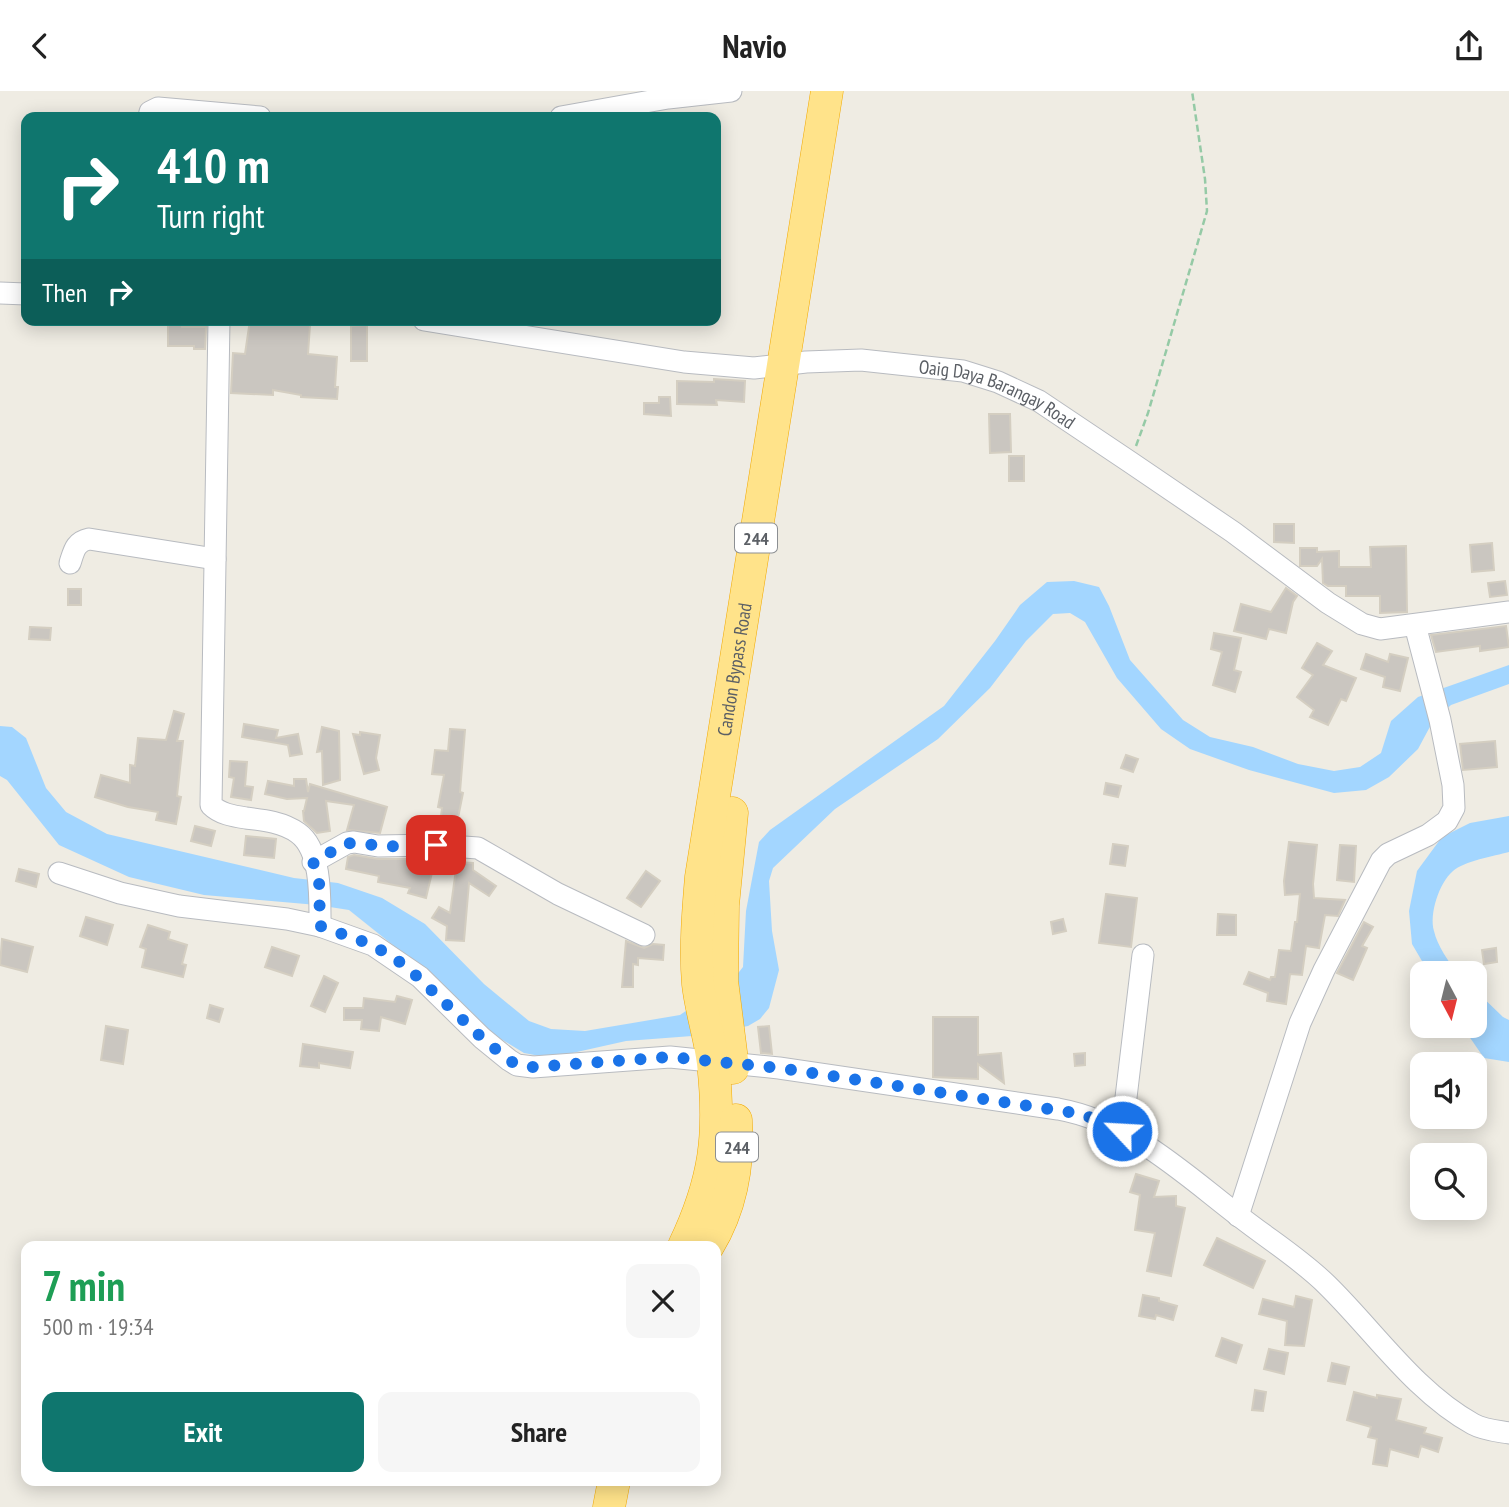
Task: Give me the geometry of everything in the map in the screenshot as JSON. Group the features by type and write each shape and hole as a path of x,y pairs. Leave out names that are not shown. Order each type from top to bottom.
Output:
{"highway":[{"name":"Candon Bypass Road","path":"711,1241 723,1217 736,1164 738,1143 710,983 723,905 732,811 795,363 827,91"},
{"name":"Candon Bypass Road","path":"795,363 848,91"},
{"name":"Candon Bypass Road","path":"686,1241 710,1180 716,1152 722,1054"},
{"path":"609,1507 613,1486"},
{"path":"628,1507 632,1486"}],"street":[{"path":"589,112 668,98 731,91"},
{"path":"150,112 158,108 203,112"},
{"path":"0,293 21,294"},
{"path":"219,326 211,805 216,811 273,822 298,833 309,847 316,869 320,917"},
{"name":"Oaig Daya Barangay Road","path":"461,326 684,362 754,368 861,360 963,372 998,382 1039,401 1233,532 1328,603 1362,624 1380,629 1509,612"},
{"path":"70,563 75,546 89,539 215,559"},
{"path":"1238,1216 1300,1023 1324,970 1375,873 1388,854 1429,835 1447,821 1454,809 1440,720 1415,625"},
{"path":"316,869 337,848 354,842 378,846 436,845 478,848 558,894 644,935"},
{"path":"59,873 120,893 178,906 320,917 406,966 482,1038 517,1065 533,1067 722,1054 779,1068 1082,1114 1122,1131 1166,1159 1325,1283 1417,1380 1450,1409 1475,1425 1509,1433"},
{"path":"1122,1131 1143,955"}],"path":[{"path":"1130,462 1148,413 1207,211 1192,91"}],"water":[{"path":"1074,581 1099,587 1130,660 1183,720 1210,737 1253,747 1298,764 1334,771 1360,767 1381,753 1391,721 1418,697 1509,665 1509,684 1451,705 1433,721 1418,749 1389,777 1366,790 1334,793 1249,770 1190,749 1161,729 1117,678 1085,622 1070,613 1053,614 1026,641 990,688 938,739 835,809 773,868 769,881 772,931 779,970 769,1008 760,1019 748,1026 692,1036 626,1041 550,1058 524,1053 491,1033 394,946 349,910 204,895 129,877 59,845 7,780 0,776 0,726 12,727 26,738 46,788 66,812 107,834 294,878 338,883 382,898 425,924 484,984 529,1021 551,1029 585,1031 680,1015 735,977 743,967 746,911 759,842 770,830 944,706 1020,605 1047,582"},
{"path":"1509,816 1509,852 1464,864 1448,876 1434,908 1433,924 1449,961 1422,961 1412,944 1409,911 1417,871 1442,837 1470,823"},
{"path":"1488,1003 1509,1020 1509,1062 1487,1058 1487,1052 1480,1052 1470,1038 1488,1038"}],"building":[{"path":"168,326 206,327 205,349 194,349 194,346 168,346"},
{"path":"249,326 310,326 308,354 337,357 337,399 301,397 273,390 273,395 231,393 233,353 245,354"},
{"path":"351,326 367,326 367,361 351,361"},
{"path":"714,379 745,381 744,402 716,400 717,405 677,404 677,381 714,382"},
{"path":"659,397 670,397 671,416 644,414 644,403 659,403"},
{"path":"989,414 1010,414 1011,452 990,453"},
{"path":"1009,456 1024,456 1024,481 1009,481"},
{"path":"1274,524 1294,524 1294,543 1274,542"},
{"path":"1492,543 1494,570 1472,572 1470,545"},
{"path":"1406,546 1407,612 1380,613 1380,596 1346,596 1346,586 1328,586 1323,583 1322,559 1317,566 1300,566 1300,548 1317,548 1317,552 1339,551 1339,567 1371,567 1370,547"},
{"path":"1505,581 1507,595 1490,597 1488,583"},
{"path":"1286,588 1297,596 1293,602 1286,633 1269,629 1266,639 1234,631 1241,604 1271,612"},
{"path":"68,589 81,589 81,605 68,605"},
{"path":"1506,626 1509,647 1480,651 1480,646 1436,652 1431,635"},
{"path":"30,627 51,628 50,640 29,639"},
{"path":"1214,633 1241,638 1234,670 1241,672 1235,692 1213,685 1222,652 1211,649"},
{"path":"1317,643 1332,651 1323,665 1356,678 1346,701 1341,699 1328,725 1310,717 1314,710 1297,697 1313,675 1302,668"},
{"path":"1366,654 1388,662 1390,654 1408,658 1400,691 1383,687 1385,677 1361,669"},
{"path":"174,711 184,714 177,741 183,741 177,796 181,797 176,824 156,820 158,812 95,797 101,775 130,783 130,765 135,766 138,738 166,740"},
{"path":"244,724 278,730 276,738 298,734 302,754 290,756 288,745 242,737"},
{"path":"322,727 339,731 340,780 323,785 322,751 317,752"},
{"path":"450,729 465,730 460,792 463,793 455,833 439,832 442,808 438,807 444,775 432,774 435,750 448,751"},
{"path":"360,732 380,735 376,758 379,770 364,774 353,734 360,735"},
{"path":"1495,741 1497,767 1463,770 1460,744"},
{"path":"1126,755 1138,759 1133,772 1121,768"},
{"path":"230,761 247,762 245,786 253,787 251,800 231,797 234,778 229,777"},
{"path":"294,779 306,779 308,792 310,784 387,807 380,833 347,830 354,805 326,801 330,831 317,833 304,821 303,811 307,798 287,799 265,794 268,781 294,786"},
{"path":"1106,783 1121,786 1118,797 1104,794"},
{"path":"195,826 215,831 211,846 191,841"},
{"path":"246,836 276,839 274,858 244,855"},
{"path":"1289,842 1317,845 1314,898 1345,900 1338,916 1325,915 1319,948 1306,946 1302,975 1290,974 1286,1004 1267,1001 1268,993 1244,984 1249,972 1270,980 1275,977 1279,950 1291,951 1300,894 1285,895"},
{"path":"1113,844 1128,846 1125,866 1110,864"},
{"path":"1340,845 1356,846 1354,882 1337,880"},
{"path":"354,855 378,859 411,859 434,864 426,898 408,893 410,888 378,882 379,876 346,869 348,857"},
{"path":"457,862 473,863 473,870 496,886 489,896 469,883 464,941 446,940 447,926 432,918 439,907 450,913"},
{"path":"19,869 39,874 36,887 16,881"},
{"path":"646,871 660,881 641,907 627,898"},
{"path":"1106,894 1137,898 1131,947 1099,943"},
{"path":"1218,914 1236,915 1236,935 1217,935"},
{"path":"86,917 113,925 107,945 80,936"},
{"path":"1063,919 1066,931 1053,934 1051,922"},
{"path":"1364,922 1373,927 1362,946 1367,948 1353,980 1337,973"},
{"path":"148,925 170,932 168,939 187,945 182,964 186,965 183,977 142,967 146,949 140,947"},
{"path":"2,939 33,947 27,972 0,965"},
{"path":"626,941 644,948 653,944 664,945 663,960 638,958 638,965 633,964 633,987 622,987"},
{"path":"272,947 299,956 292,976 265,967"},
{"path":"1496,948 1497,962 1484,961 1482,950"},
{"path":"324,976 338,983 325,1012 311,1006"},
{"path":"397,996 412,1000 405,1024 381,1017 379,1031 361,1029 362,1020 344,1020 344,1008 363,1008 364,998 395,1002"},
{"path":"210,1005 223,1009 219,1022 207,1018"},
{"path":"933,1017 978,1017 978,1055 1001,1053 1004,1083 978,1064 978,1079 933,1077"},
{"path":"106,1026 128,1030 123,1064 101,1060"},
{"path":"769,1026 772,1054 761,1053 758,1027"},
{"path":"303,1044 353,1052 350,1068 319,1063 319,1068 300,1066"},
{"path":"1085,1053 1085,1065 1075,1066 1074,1054"},
{"path":"1136,1174 1159,1181 1154,1197 1176,1196 1176,1206 1185,1208 1171,1276 1147,1271 1155,1233 1135,1230 1140,1195 1130,1192"},
{"path":"1217,1238 1265,1261 1253,1288 1204,1265"},
{"path":"1143,1295 1177,1306 1173,1320 1156,1315 1155,1319 1139,1316"},
{"path":"1296,1296 1312,1300 1304,1346 1285,1345 1287,1321 1259,1314 1263,1299 1294,1307"},
{"path":"1222,1338 1242,1345 1236,1363 1216,1356"},
{"path":"1269,1349 1288,1353 1284,1374 1264,1369"},
{"path":"1332,1363 1349,1367 1345,1384 1328,1381"},
{"path":"1255,1390 1266,1392 1263,1411 1252,1410"},
{"path":"1354,1392 1377,1398 1377,1395 1401,1399 1396,1420 1426,1428 1424,1433 1442,1438 1438,1452 1421,1446 1418,1457 1390,1449 1387,1466 1373,1464 1377,1439 1368,1437 1371,1427 1347,1420"}],"route":[{"path":"436,845 402,847 354,842 347,843 313,862 319,877 320,926 373,945 406,966 482,1038 517,1065 533,1067 670,1057 779,1068 1058,1109 1082,1114 1122,1131"}]}
